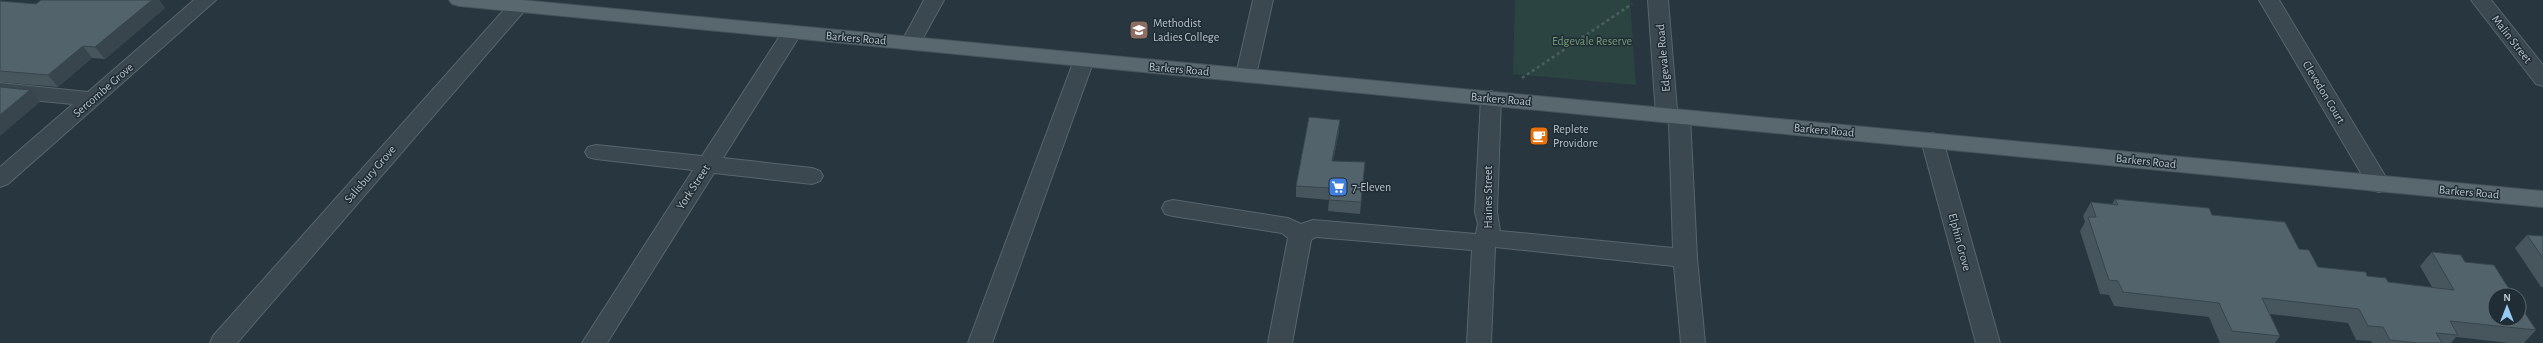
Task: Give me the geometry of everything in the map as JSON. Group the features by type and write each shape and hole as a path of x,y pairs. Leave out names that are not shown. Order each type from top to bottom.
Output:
{"main road":[{"name":"Barkers Road","path":"460,0 2543,199"}],"street":[{"name":"Sercombe Grove","path":"0,179 206,0"},
{"path":"911,43 934,0"},
{"path":"1246,75 1263,0"},
{"name":"Edgevale Road","path":"1658,0 1673,116 1693,343"},
{"name":"Clevedon Court","path":"2269,0 2379,184"},
{"name":"Malin Street","path":"2481,0 2543,79"},
{"name":"Salisbury Grove","path":"222,343 518,6"},
{"name":"York Street","path":"594,343 792,32"},
{"path":"980,343 1084,60"},
{"path":"0,90 93,99"},
{"name":"Haines Street","path":"1480,343 1486,241 1490,220 1486,212 1491,98"},
{"name":"Elphin Grove","path":"1932,140 1988,343"},
{"path":"596,152 812,176"},
{"path":"1173,208 1288,226 1300,235"},
{"path":"1300,235 1313,228 1685,258"},
{"path":"1280,343 1300,235"}],"path":[{"path":"1491,98 1638,0"}],"green space":[{"name":"Edgevale Reserve","path":"1515,0 1630,0 1636,85 1513,74"}],"building":[{"path":"41,0 152,0 95,47 83,46 48,75 0,71 0,1 36,4"},
{"path":"0,87 30,90 0,115"},
{"path":"1309,117 1340,120 1332,161 1365,162 1361,202 1329,200 1330,188 1296,186"},
{"path":"2115,199 2209,208 2212,215 2285,222 2299,249 2309,250 2318,267 2366,272 2367,276 2386,278 2388,282 2454,290 2432,252 2461,255 2465,262 2494,265 2508,287 2487,287 2487,325 2450,321 2458,335 2436,333 2442,343 2418,343 2390,340 2383,327 2368,326 2359,309 2262,298 2280,336 2232,331 2219,303 2123,292 2118,281 2109,280 2088,217 2096,217 2091,202 2118,205"},
{"path":"2527,235 2543,236 2543,258"},
{"path":"2527,316 2536,330 2507,327 2527,327"}],"place":[{"name":"Methodist Ladies College","path":"1139,30"},
{"name":"Replete Providore","path":"1539,136"},
{"name":"7-Eleven","path":"1338,187"}]}
